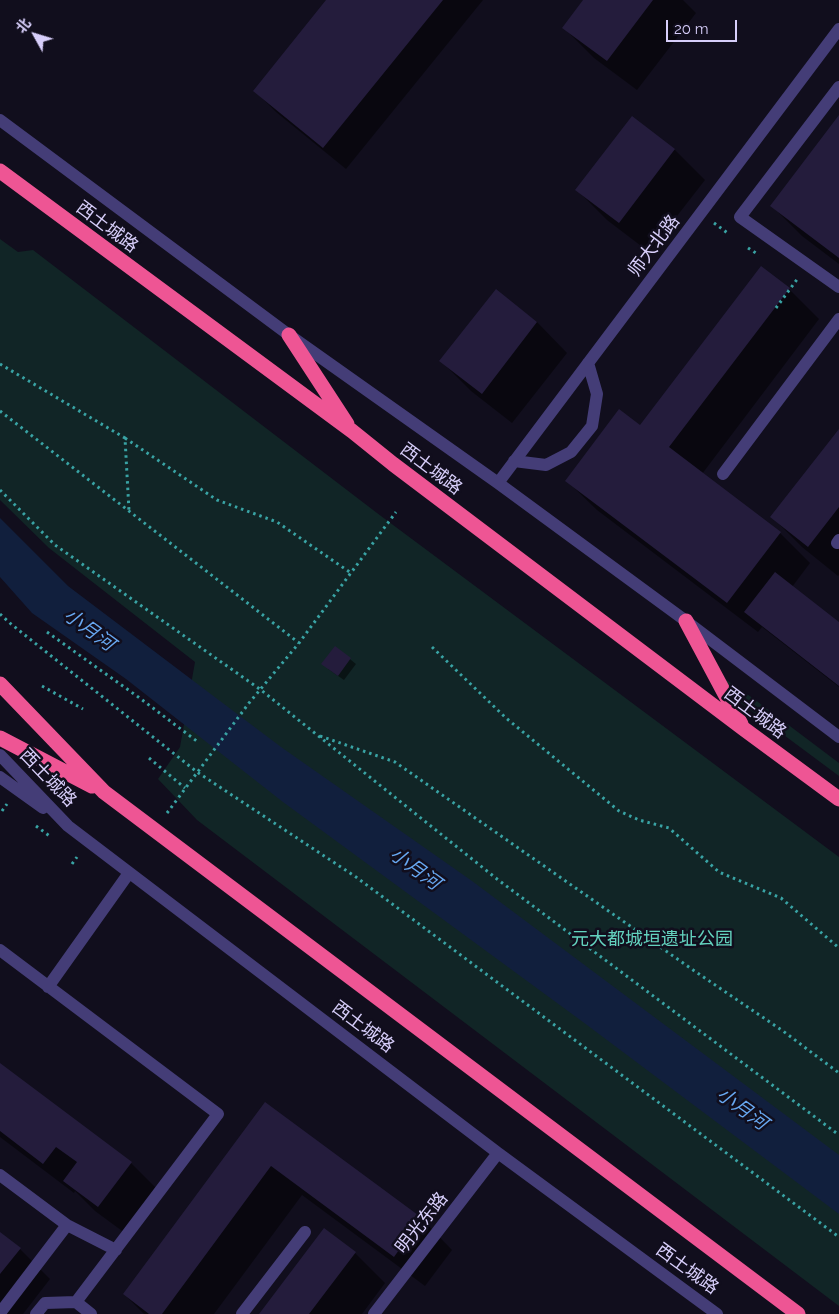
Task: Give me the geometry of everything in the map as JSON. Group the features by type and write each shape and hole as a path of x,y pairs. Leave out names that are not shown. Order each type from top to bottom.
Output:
{"highway":[{"name":"西土城路","path":"0,171 352,431 408,476 839,799"},
{"path":"289,335 352,431"},
{"path":"686,622 744,729"},
{"path":"0,684 104,792 798,1314"},
{"path":"0,738 104,792"}],"street":[{"name":"师大北路","path":"498,483 839,29"},
{"path":"839,87 740,217 839,287"},
{"name":"西土城路","path":"0,120 289,335 498,483 839,737"},
{"path":"723,474 839,319"},
{"path":"514,461 546,465 572,452 592,426 597,394 588,362"},
{"name":"西土城路","path":"0,755 68,826 498,1153 717,1314"},
{"path":"0,777 68,826"},
{"path":"48,987 129,872"},
{"path":"0,950 218,1114 76,1302"},
{"name":"明光东路","path":"374,1314 498,1153"},
{"path":"0,1175 67,1225 116,1250"},
{"path":"0,1313 67,1225"},
{"path":"242,1314 305,1232"},
{"path":"36,1314 45,1303 76,1302 91,1314"}],"path":[{"path":"776,308 807,264"},
{"path":"0,364 125,438 217,500 277,522 351,573"},
{"path":"0,412 299,644"},
{"path":"125,438 129,511"},
{"path":"0,490 55,545 260,690 497,879 839,1135"},
{"path":"167,813 249,703 299,644 396,512"},
{"path":"0,614 197,772 356,878 839,1237"},
{"path":"47,632 198,742"},
{"path":"432,647 506,718 619,811 639,820 669,828 719,872 781,898 839,948"},
{"path":"42,686 83,709"},
{"path":"317,735 395,762 783,1031 839,1074"},
{"path":"149,758 185,788"},
{"path":"2,811 7,804"},
{"path":"72,864 77,857"}],"green space":[{"name":"元大都城垣遗址公园","path":"0,239 18,252 33,250 377,513 839,857 839,1306 197,820 158,779 180,747 195,662 49,548 0,500"},
{"path":"725,679 839,763 839,776 734,698"}],"water":[{"name":"小月河","path":"0,518 68,586 281,747 472,881 839,1155 839,1214 583,1022 283,802 126,679 32,613 0,577"}],"building":[{"path":"326,0 443,0 323,148 253,91"},
{"path":"583,0 653,0 607,61 562,28"},
{"path":"839,115 839,258 770,206"},
{"path":"632,116 675,149 619,223 575,190"},
{"path":"761,266 790,288 669,447 781,532 727,603 565,481 619,409 640,425"},
{"path":"496,289 537,322 482,394 439,361"},
{"path":"839,429 839,507 808,547 770,517"},
{"path":"775,572 839,622 839,686 744,612"},
{"path":"335,646 351,658 338,676 321,664"},
{"path":"0,1063 132,1162 98,1207 63,1181 77,1162 56,1147 43,1164 0,1131"},
{"path":"265,1102 422,1218 394,1257 271,1166 162,1314 149,1314 123,1294"},
{"path":"324,1228 356,1252 309,1314 259,1314"},
{"path":"0,1232 21,1248 0,1274"}]}
